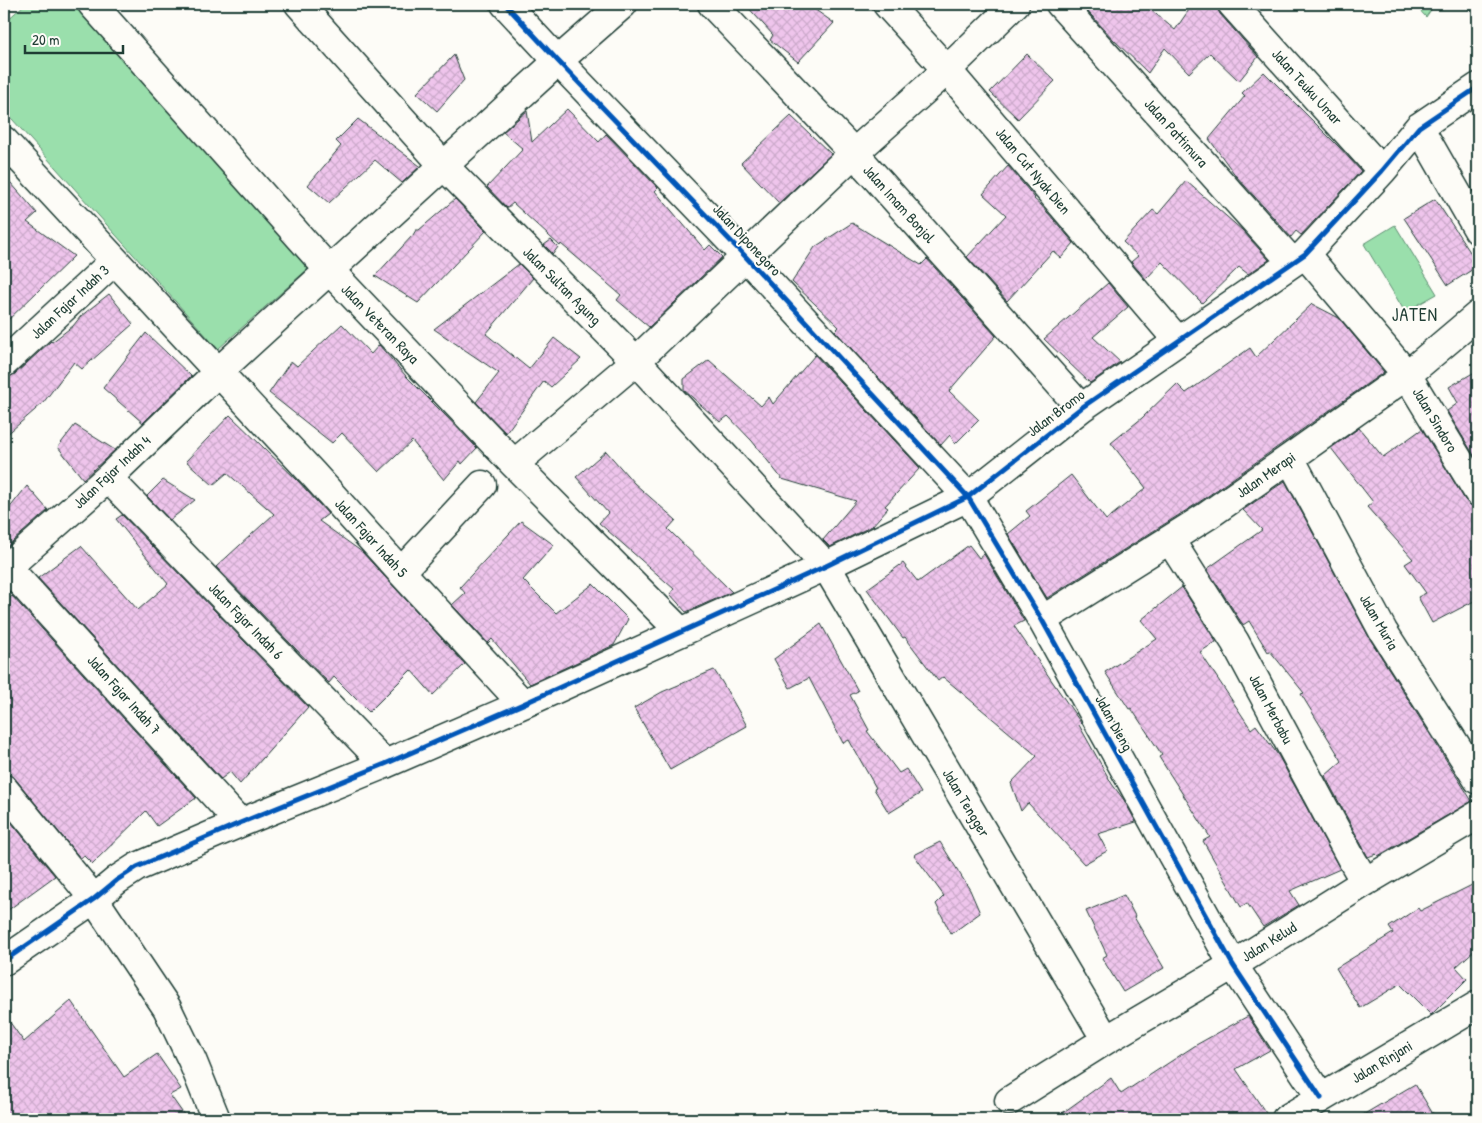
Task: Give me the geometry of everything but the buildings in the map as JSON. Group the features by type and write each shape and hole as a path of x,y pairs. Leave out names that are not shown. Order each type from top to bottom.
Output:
{"street":[{"name":"Jalan Veteran Raya","path":"92,4 330,271 514,464 681,632"},
{"name":"Jalan Sultan Agung","path":"299,4 444,166 636,360 826,566"},
{"name":"Jalan Diponegoro","path":"505,4 745,256 968,497"},
{"name":"Jalan Fajar Indah 4","path":"6,568 108,478 218,372 558,61 623,4"},
{"name":"Jalan Imam Bonjol","path":"712,4 854,153 1081,408"},
{"name":"Jalan Cut Nyak Dien","path":"887,4 947,70 1178,341"},
{"path":"514,464 636,360 854,153 947,70 1016,4"},
{"name":"Jalan Pattimura","path":"1060,4 1407,375"},
{"name":"Jalan Teuku Umar","path":"1232,4 1382,171"},
{"name":"Jalan Bromo","path":"4,961 137,867 385,764 523,704 826,566 968,497 1081,408 1298,258 1382,171 1419,126 1478,87"},
{"path":"1419,126 1478,230"},
{"name":"Jalan Fajar Indah 5","path":"5,147 313,474 523,704"},
{"name":"Jalan Fajar Indah 3","path":"4,363 114,261"},
{"name":"Jalan Merapi","path":"1042,620 1207,516 1290,458 1407,375 1478,315"},
{"name":"Jalan Sindoro","path":"1407,375 1478,492"},
{"name":"Jalan Muria","path":"1290,458 1383,631 1478,780"},
{"name":"Jalan Fajar Indah 6","path":"108,478 385,764"},
{"path":"401,572 482,485"},
{"name":"Jalan Dieng","path":"968,497 1042,620 1233,965 1321,1098"},
{"name":"Jalan Merbabu","path":"1170,540 1235,642 1350,858 1365,882"},
{"name":"Jalan Tengger","path":"826,566 1106,1040"},
{"name":"Jalan Fajar Indah 7","path":"6,568 240,823"},
{"path":"4,790 94,899 167,1008 192,1060 216,1119"},
{"name":"Jalan Kelud","path":"1009,1101 1106,1040 1233,965 1365,882 1478,815"},
{"name":"Jalan Rinjani","path":"1286,1119 1478,1005"}],"green space":[{"path":"25,4 73,4 310,267 218,349 4,110 4,23"},
{"path":"1414,4 1435,4 1426,17"},
{"path":"1395,225 1437,294 1405,312 1364,244"}],"cycle path":[{"path":"505,4 745,256 968,497 1042,620 1233,965 1321,1098"},
{"path":"4,961 137,867 385,764 523,704 826,566 968,497 1081,408 1305,254 1382,171 1419,127 1478,87"}],"district":[{"name":"JATEN","path":"1415,315"}]}
